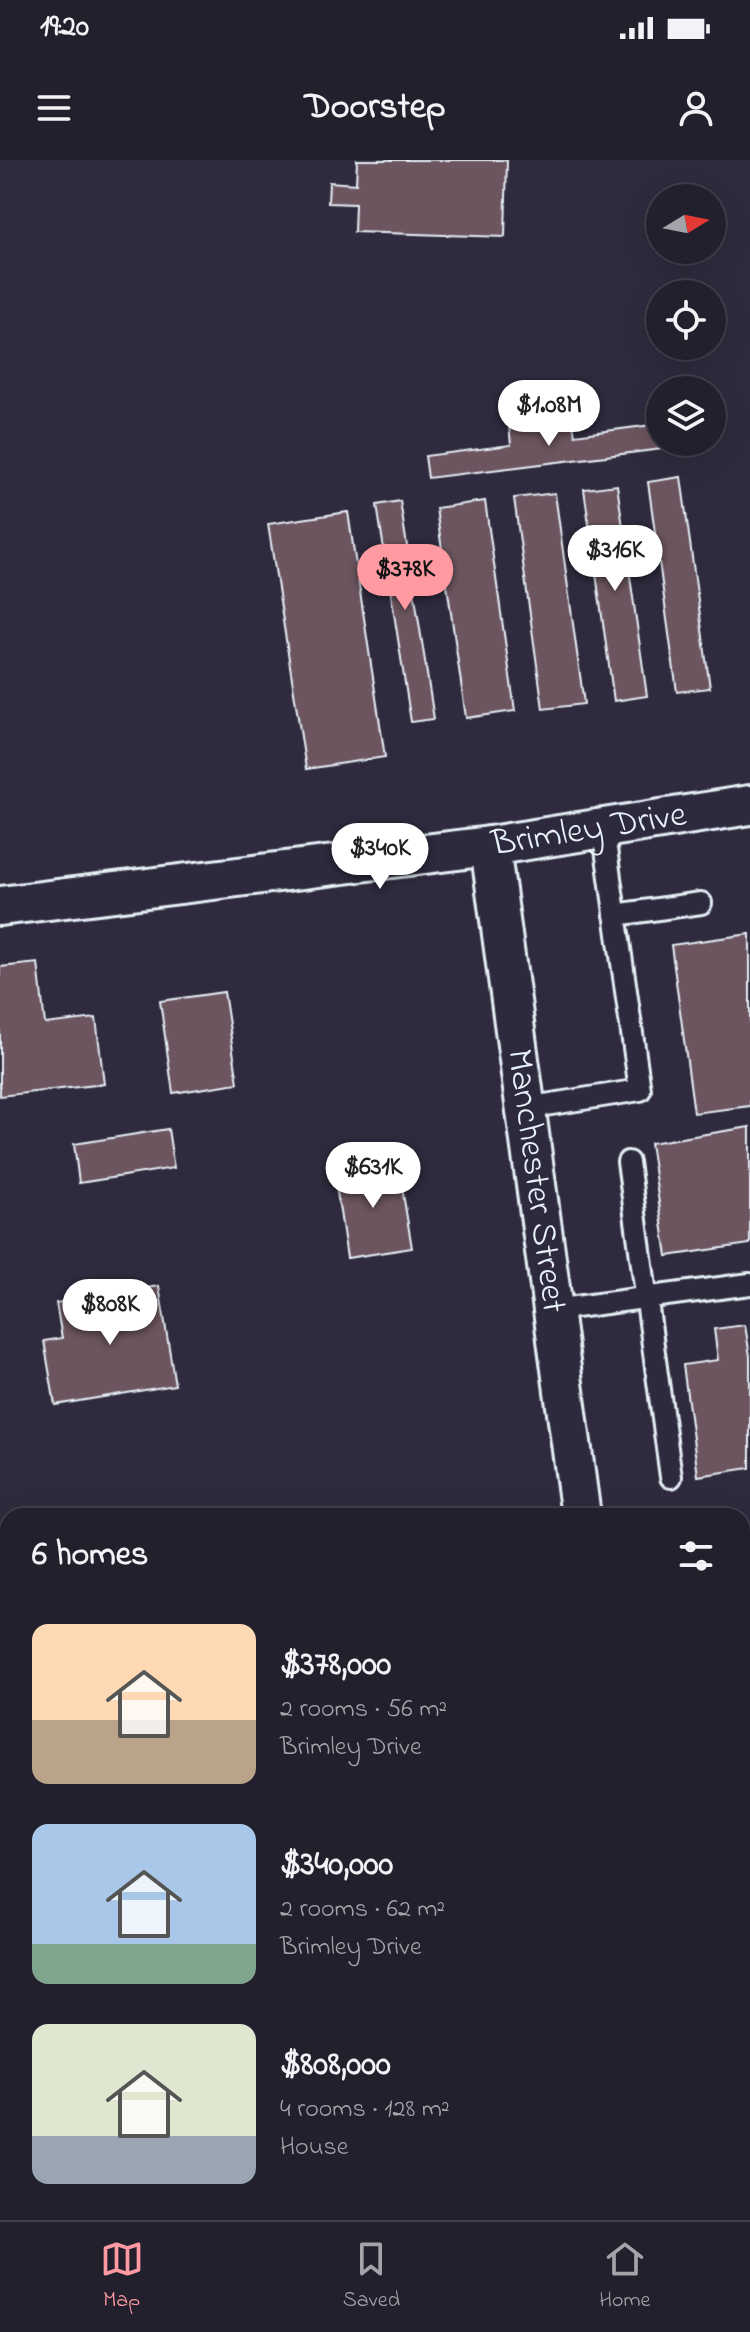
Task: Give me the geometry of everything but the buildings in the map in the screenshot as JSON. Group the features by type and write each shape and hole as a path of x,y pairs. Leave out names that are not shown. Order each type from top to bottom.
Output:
{"street":[{"name":"Brimley Drive","path":"0,906 490,846 750,805"},
{"name":"Manchester Street","path":"490,846 580,1508"}],"lane":[{"path":"526,1108 640,1090 603,828"},
{"path":"615,915 701,903"},
{"path":"628,1162 671,1477"},
{"path":"553,1310 750,1284"}]}
